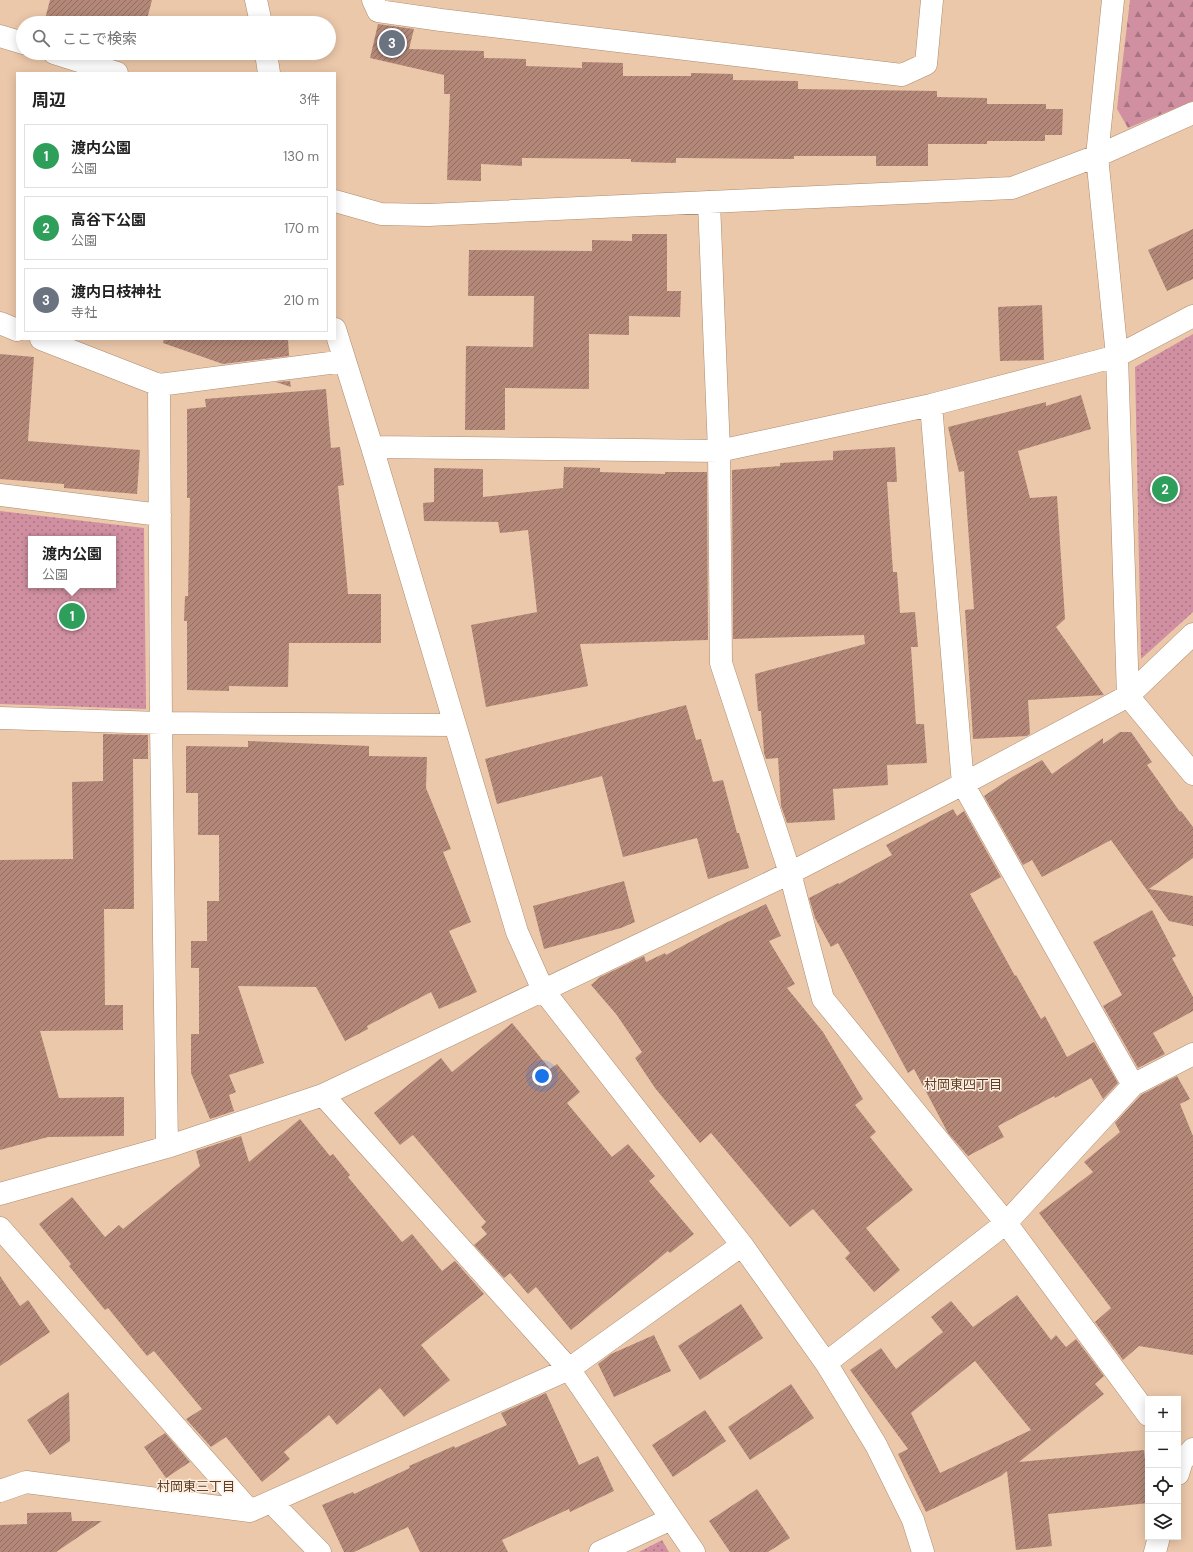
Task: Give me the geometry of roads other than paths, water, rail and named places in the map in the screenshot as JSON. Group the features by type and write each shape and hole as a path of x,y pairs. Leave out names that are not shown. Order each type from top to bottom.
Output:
{"street":[{"path":"256,0 259,16"},
{"path":"374,0 378,11 441,20 902,75 926,64 932,0"},
{"path":"1113,0 1097,156 1117,356 1128,696 1193,774"},
{"path":"0,36 16,41"},
{"path":"76,60 114,72"},
{"path":"267,60 269,72"},
{"path":"336,201 380,214 428,216 1012,188 1097,156 1193,113"},
{"path":"710,202 718,451 721,663 790,873 823,999 1006,1223 1145,1411"},
{"path":"372,447 718,451 931,405 1117,356 1193,316"},
{"path":"0,323 16,330"},
{"path":"336,332 372,447 517,932 543,990 742,1245 826,1363 876,1445 913,1520 923,1552"},
{"path":"44,340 159,385 345,361"},
{"path":"159,385 161,723 167,1146"},
{"path":"931,405 963,784 1133,1085"},
{"path":"0,495 160,515"},
{"path":"0,1194 167,1146 323,1095 790,873 963,784 1128,696 1193,634"},
{"path":"0,718 161,723 454,725"},
{"path":"826,1363 1006,1223 1133,1085 1193,1054"},
{"path":"323,1095 569,1368 694,1552"},
{"path":"0,1228 250,1511"},
{"path":"0,1491 26,1482 250,1511 569,1368 742,1245"},
{"path":"271,1502 320,1552"},
{"path":"600,1552 671,1519"},
{"path":"1155,1552 1158,1540"}],"place":[{"name":"渡内日枝神社","path":"392,43"},
{"name":"高谷下公園","path":"1165,489"},
{"name":"渡内公園","path":"72,616"}],"district":[{"name":"村岡東四丁目","path":"963,1084"},
{"name":"村岡東三丁目","path":"196,1486"}]}
